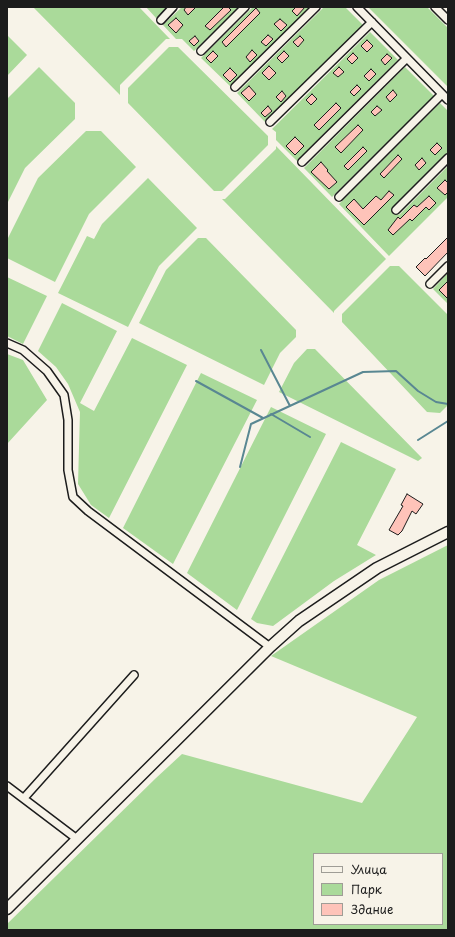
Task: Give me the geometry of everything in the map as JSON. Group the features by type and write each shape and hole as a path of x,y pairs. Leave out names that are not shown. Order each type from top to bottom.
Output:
{"street":[{"path":"161,20 173,7"},
{"path":"201,51 245,7"},
{"path":"235,87 316,7"},
{"path":"356,7 448,100"},
{"path":"435,7 448,20"},
{"path":"270,122 372,22"},
{"path":"302,162 407,58"},
{"path":"340,197 442,94"},
{"path":"396,210 448,158"},
{"path":"430,284 448,266"},
{"path":"7,343 23,350 47,371 64,395 68,420 68,470 73,497 88,511 270,647"},
{"path":"7,909 270,647 299,620 377,568 448,532"},
{"path":"24,798 134,675"},
{"path":"8,788 24,798 77,839"}],"green space":[{"path":"33,7 139,7 170,39 166,39 120,85 120,95"},
{"path":"146,7 168,7 156,18"},
{"path":"182,7 239,7 194,51 182,39 176,39 163,25"},
{"path":"253,7 310,7 230,86 201,58"},
{"path":"324,7 345,7 363,25 265,122 237,93"},
{"path":"368,7 427,7 448,28 448,87"},
{"path":"370,32 398,60 297,161 276,140 276,132 272,129"},
{"path":"7,35 27,55 7,76"},
{"path":"169,47 178,47 268,136 268,145 222,191 214,191 128,103 128,88"},
{"path":"39,67 75,103 75,119 25,168 7,204 7,99"},
{"path":"405,67 434,96 332,197 304,168"},
{"path":"440,103 448,111 448,152 392,208 399,215 448,166 448,197 389,256 339,204"},
{"path":"86,131 101,131 136,167 89,214 55,282 7,258 7,240 38,178"},
{"path":"276,146 386,259 334,311 334,313 222,199 225,199 276,149"},
{"path":"148,178 197,228 159,266 128,327 58,293 87,236 94,239 102,224"},
{"path":"198,238 206,238 296,330 296,337 280,353 264,385 139,323 166,270"},
{"path":"390,266 399,266 448,315 448,405 440,413 427,412 342,322 342,314"},
{"path":"448,273 448,304 433,289"},
{"path":"7,277 47,296 23,344 7,336"},
{"path":"62,303 117,331 80,403 94,411 132,338 187,365 109,518 91,505 78,484 80,412 68,384 56,367 38,351"},
{"path":"307,349 315,349 422,458 418,461 279,392 294,363"},
{"path":"7,354 23,360 47,400 7,444"},
{"path":"201,373 257,400 173,564 123,528"},
{"path":"271,407 326,434 237,610 187,573"},
{"path":"341,442 396,469 357,545 376,555 334,581 273,626 257,623 251,619"},
{"path":"448,545 448,930 7,930 7,924 182,754 362,803 417,717 271,656 379,580"}],"building":[{"path":"186,7 196,7 188,15 184,10"},
{"path":"224,7 228,7 231,10 210,30 205,26"},
{"path":"296,7 305,7 297,16 292,11"},
{"path":"256,8 260,13 226,47 222,42"},
{"path":"176,18 183,25 176,33 168,25"},
{"path":"280,19 287,25 281,31 274,24"},
{"path":"268,35 273,39 266,46 261,42"},
{"path":"195,36 199,41 194,46 189,41"},
{"path":"300,36 304,40 298,47 293,42"},
{"path":"367,40 373,46 367,52 361,46"},
{"path":"252,50 257,55 250,62 246,57"},
{"path":"213,51 218,56 211,63 206,58"},
{"path":"284,51 289,56 282,63 277,58"},
{"path":"353,53 358,58 352,64 347,59"},
{"path":"387,54 392,58 385,65 381,60"},
{"path":"269,66 276,73 269,80 262,73"},
{"path":"339,67 344,72 338,77 333,73"},
{"path":"230,68 237,75 230,82 223,75"},
{"path":"371,69 376,74 369,81 364,76"},
{"path":"357,85 361,89 354,96 350,92"},
{"path":"249,86 256,94 249,101 241,93"},
{"path":"393,90 397,95 390,102 386,97"},
{"path":"282,91 286,96 281,102 276,97"},
{"path":"312,94 317,99 311,105 306,100"},
{"path":"336,103 341,108 319,130 314,125"},
{"path":"268,106 272,111 265,117 261,113"},
{"path":"377,106 382,110 375,116 371,112"},
{"path":"358,125 363,130 341,153 335,147"},
{"path":"295,137 304,146 295,155 286,146"},
{"path":"437,143 442,148 435,155 430,150"},
{"path":"363,147 367,151 348,170 344,166"},
{"path":"398,155 402,159 384,178 380,174"},
{"path":"422,158 426,163 419,170 415,165"},
{"path":"321,162 337,182 329,189 311,172"},
{"path":"445,180 448,183 448,192 445,195 437,188"},
{"path":"389,191 394,195 364,225 346,207 354,199 363,209 376,196 381,200"},
{"path":"429,196 436,203 429,210 426,207 412,221 410,219 393,235 388,230 398,217 400,219 414,205 417,207"},
{"path":"448,237 448,252 425,276 416,267"},
{"path":"448,281 448,299 439,290"},
{"path":"407,494 423,504 416,514 412,511 402,531 398,535 389,530 403,506 401,505"}],"waterway":[{"path":"261,350 290,406"},
{"path":"240,467 251,424 363,372 396,371 418,391 436,402 448,404"},
{"path":"196,381 263,418"},
{"path":"271,414 310,437"},
{"path":"418,440 448,421"}]}
